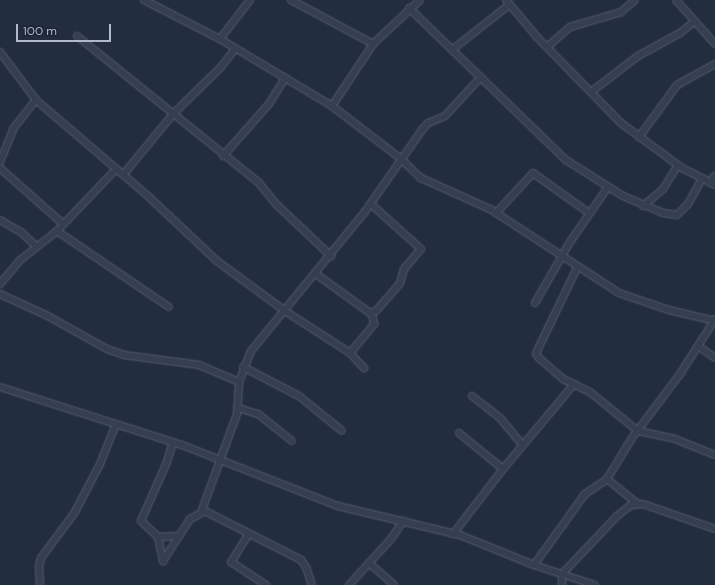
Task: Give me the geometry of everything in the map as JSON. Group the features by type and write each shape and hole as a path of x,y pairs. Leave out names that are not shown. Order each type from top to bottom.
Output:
{"street":[{"path":"145,0 220,39 332,106 401,159 421,178 471,199 496,213 577,268 619,293 669,310 715,320 638,431 607,479 584,494 534,565"},
{"path":"220,39 250,0"},
{"path":"290,0 373,44"},
{"path":"332,106 373,44 409,8 420,0"},
{"path":"547,47 570,27 621,12 635,0"},
{"path":"676,0 715,44"},
{"path":"453,49 508,2 547,47 591,92 639,137 678,165 712,184 715,175"},
{"path":"409,8 566,160 608,187 643,206 677,215 688,204 702,179"},
{"path":"591,92 638,56 680,33 694,22"},
{"path":"77,36 174,113 223,156 259,184 276,204 331,256"},
{"path":"123,175 174,113 221,68 235,49"},
{"path":"0,52 36,100 123,175 217,261 285,311 350,353 364,368"},
{"path":"639,137 677,85 715,64"},
{"path":"173,442 167,462 141,520 158,537 163,561 190,519 202,510 238,408 239,382 243,367 258,342 331,256 428,123 446,116 481,77"},
{"path":"223,156 269,104 285,78"},
{"path":"0,162 13,129 36,100"},
{"path":"643,206 663,189 678,165"},
{"path":"0,168 63,224"},
{"path":"0,284 19,261 36,246 57,231 116,169"},
{"path":"496,213 533,173 589,212"},
{"path":"535,303 589,212 608,187"},
{"path":"370,204 421,249 404,270 400,283 372,313"},
{"path":"0,220 21,232 36,246"},
{"path":"57,231 169,307"},
{"path":"577,268 536,354 563,379 603,402 638,431 674,440 715,455"},
{"path":"316,274 364,312 372,313"},
{"path":"0,294 46,315 107,349 124,355 199,364 239,382"},
{"path":"350,353 374,324 372,313"},
{"path":"698,346 715,358"},
{"path":"243,367 298,396 342,431"},
{"path":"453,534 502,468 574,384"},
{"path":"0,387 173,442 338,506 403,520 453,534 534,565 595,585"},
{"path":"472,396 500,418 523,445"},
{"path":"238,408 258,414 292,441"},
{"path":"40,585 41,558 75,512 100,464 116,424"},
{"path":"459,433 502,468"},
{"path":"607,479 637,503 715,529"},
{"path":"562,585 562,574 617,516 637,503"},
{"path":"202,510 248,535 301,560 306,566 312,585"},
{"path":"348,585 392,539 403,520"},
{"path":"248,535 231,562 266,585"},
{"path":"158,537 178,536"},
{"path":"369,563 394,585"}]}
